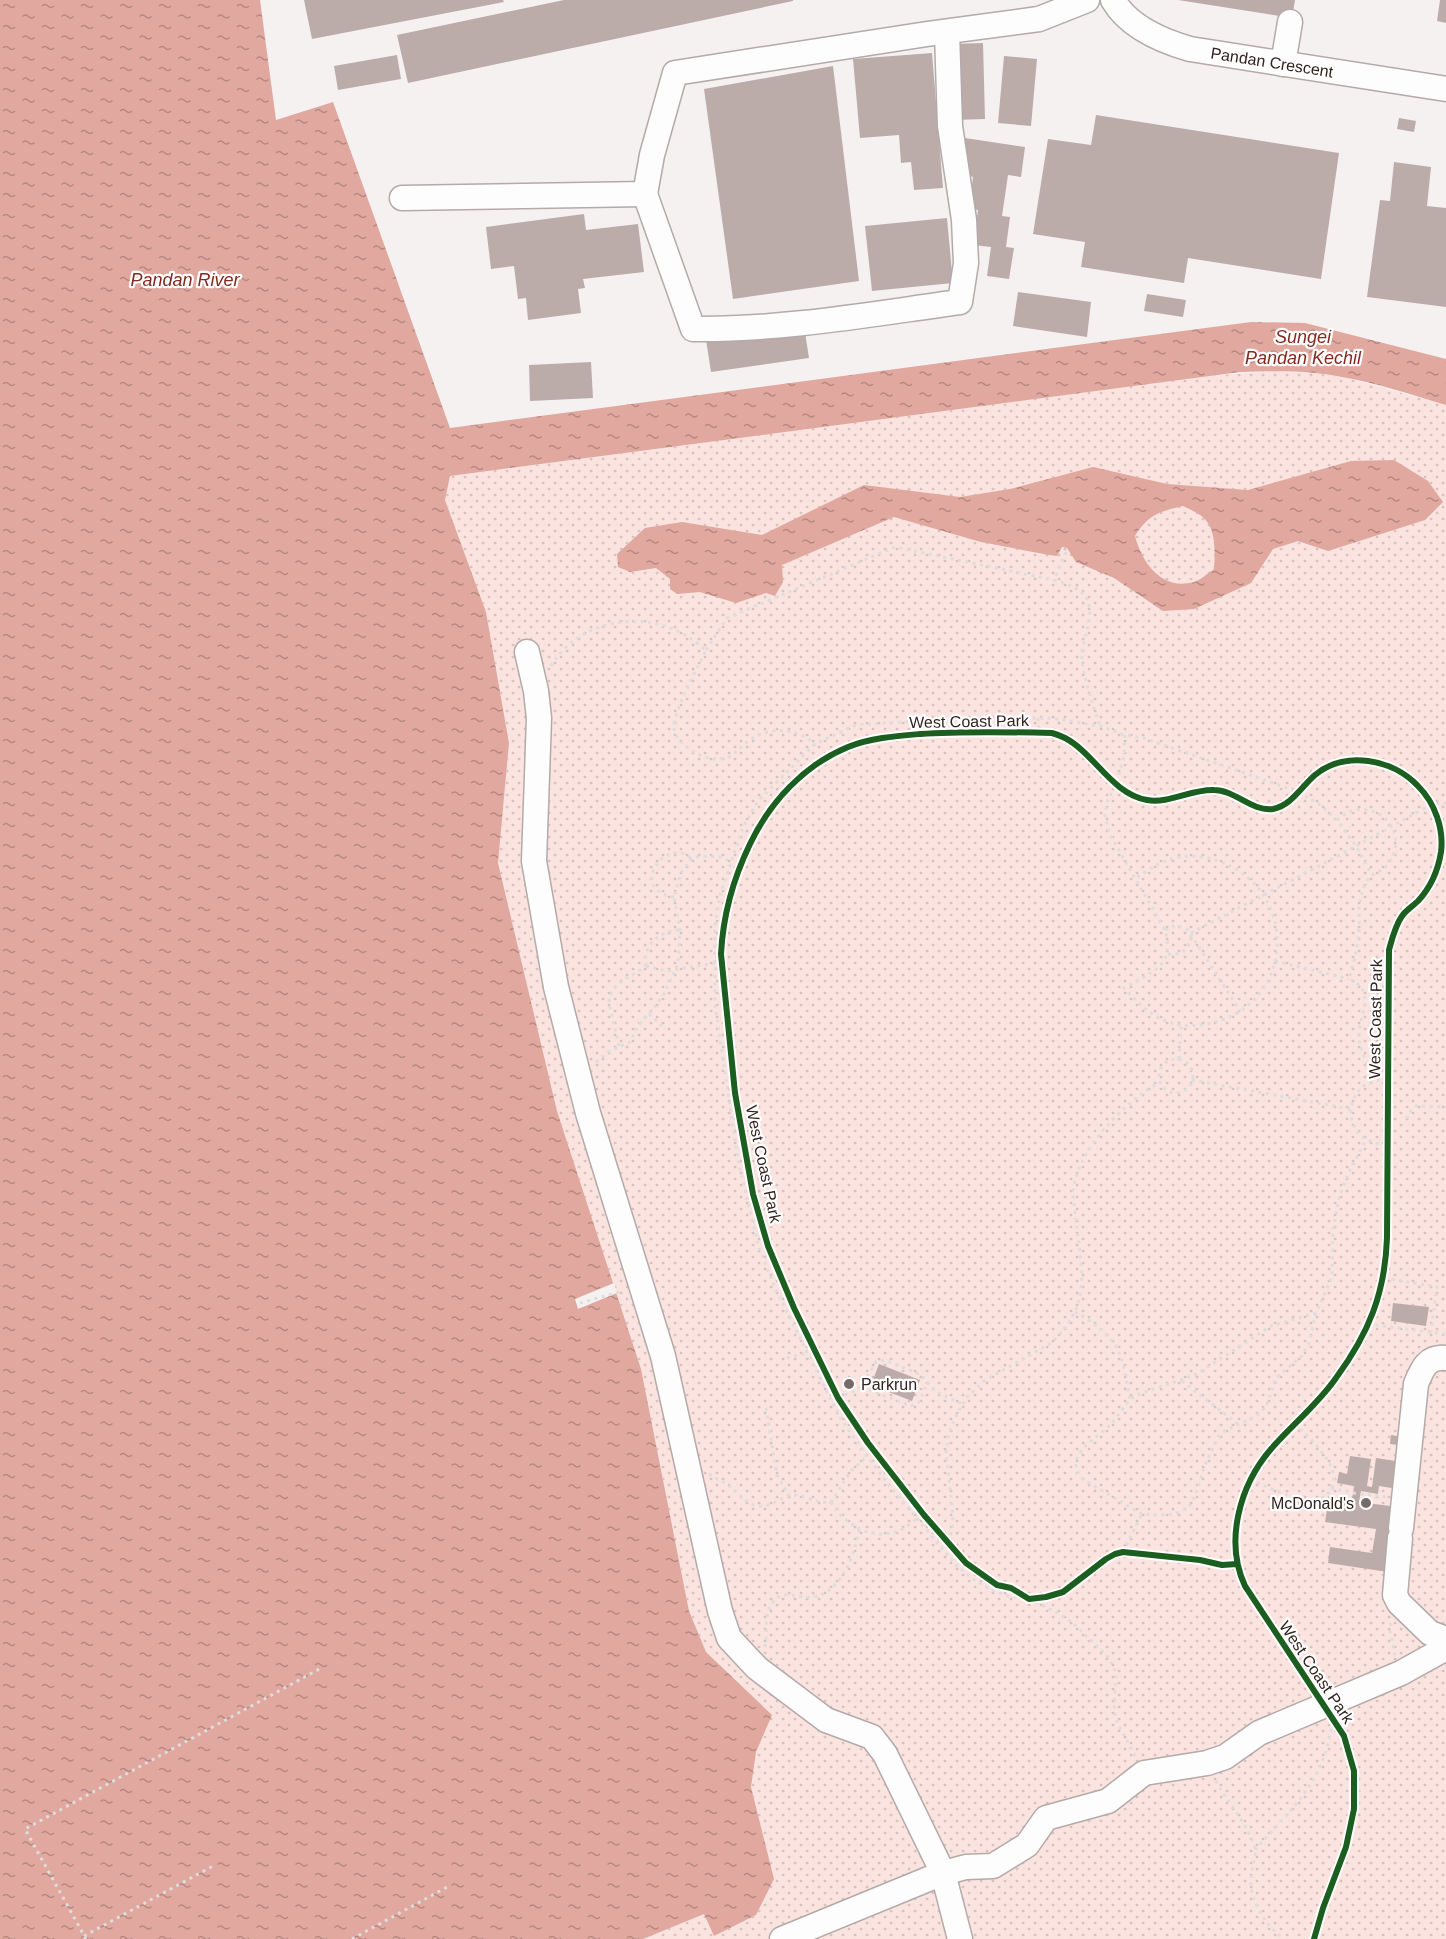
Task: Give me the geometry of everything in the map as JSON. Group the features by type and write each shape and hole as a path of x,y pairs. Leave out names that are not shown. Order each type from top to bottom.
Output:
{"street":[{"path":"947,32 950,126 964,220 966,263 960,302 797,325 693,329 645,194 652,155 675,73 947,32 1039,19 1087,0"},
{"name":"Pandan Crescent","path":"1113,0 1131,20 1148,32 1170,43 1190,49 1446,88"},
{"path":"1283,64 1290,22"},
{"path":"402,198 645,194"},
{"path":"527,652 536,691 539,718 534,861 556,987 588,1113 663,1356 720,1611 729,1638 757,1668 826,1720 872,1737 885,1754 943,1873 960,1939"},
{"path":"1446,1358 1431,1359 1424,1365 1416,1384 1395,1595 1399,1603 1430,1633 1446,1640"},
{"path":"782,1939 943,1873 966,1867 993,1866 1026,1845 1046,1818 1107,1801 1144,1773 1207,1763 1226,1756 1259,1732 1328,1713 1446,1648"},
{"path":"1401,1672 1446,1659"}],"path":[{"path":"815,744 798,733 774,730 759,734 730,756 716,760 695,753 684,744 676,735 674,722 706,650 727,618 894,547 1054,580 1080,590 1089,602 1091,616 1082,653 1089,693 1100,726"},
{"path":"1054,580 1066,552"},
{"path":"555,659 573,640 595,627 620,621 656,624 683,633 706,650"},
{"path":"1038,718 1042,733"},
{"path":"1046,1597 1029,1599 1001,1594 973,1579 957,1566 916,1519 839,1416 776,1290 759,1248 738,1160 715,1005 715,926 720,895 743,827 758,801 815,744 856,725 931,720 1051,718 1100,726 1125,735 1143,738 1298,792 1319,804 1336,820 1356,846 1372,875"},
{"path":"1125,735 1124,757 1107,802 1105,815 1109,833 1165,930 1168,942 1167,954 1162,965 1124,988 1139,1005 1150,1013 1181,1027 1229,1018 1248,1007 1263,990 1272,974 1275,961 1277,932 1264,895 1244,874 1204,857 1174,858 1158,864 1136,878"},
{"path":"1109,777 1123,788"},
{"path":"1427,796 1435,813"},
{"path":"1191,933 1431,804 1446,803"},
{"path":"1336,820 1347,812 1359,809 1371,810 1383,816 1391,825 1395,837 1395,849 1391,860 1383,869 1372,875 1365,884 1358,910 1360,926 1356,956 1349,979"},
{"path":"674,897 657,890 652,883 653,872 659,860 668,854 678,853 687,855 691,859"},
{"path":"646,966 620,982 609,996 619,1046 630,1042 639,1024 664,994 676,971 680,930 674,897 678,881 691,859 700,855 710,855 732,862"},
{"path":"1165,930 1174,925 1187,928 1240,1011"},
{"path":"646,966 647,949 654,939 668,931 680,930"},
{"path":"723,931 723,965"},
{"path":"1167,954 1178,954 1184,951 1190,942 1191,933"},
{"path":"1275,961 1349,979 1360,986 1365,996 1359,1039 1373,1080"},
{"path":"646,966 660,971 676,971 715,963"},
{"path":"649,1014 664,1030"},
{"path":"1179,1059 1181,1027"},
{"path":"1179,1059 1189,1065 1192,1072 1192,1080 1186,1089 1179,1092 1168,1090 1160,1082 1159,1075 1163,1065 1168,1061 1179,1059"},
{"path":"1386,1146 1366,1140 1354,1126 1351,1109 1353,1100 1365,1085 1373,1080 1388,1079"},
{"path":"1192,1080 1351,1109"},
{"path":"948,1542 953,1515 946,1452 949,1433 962,1404 984,1381 1051,1343 1060,1335 1075,1312 1082,1290 1083,1277 1073,1191 1081,1166 1111,1120 1146,1090 1160,1082"},
{"path":"1411,1127 1407,1114 1416,1106 1446,1107"},
{"path":"1397,1118 1407,1119"},
{"path":"1386,1136 1386,1157"},
{"path":"1316,1313 1271,1326 1195,1375 1130,1399 1108,1427 1086,1444 1076,1463 1077,1473 1084,1480 1142,1514 1168,1515 1187,1508 1196,1496 1215,1441 1226,1430 1255,1417 1266,1407 1276,1378 1302,1356 1309,1343 1316,1313 1332,1277 1333,1231 1339,1197 1366,1140"},
{"path":"1381,1289 1385,1269"},
{"path":"1384,1278 1437,1287 1431,1332"},
{"path":"580,1303 641,1285"},
{"path":"1075,1312 1087,1318 1113,1341 1120,1358 1130,1399"},
{"path":"1373,1314 1367,1327 1446,1334"},
{"path":"808,1338 844,1407"},
{"path":"787,1358 807,1353"},
{"path":"838,1398 855,1392 863,1385 876,1362 885,1360 921,1375 936,1392 962,1404"},
{"path":"1182,1381 1239,1425"},
{"path":"863,1385 872,1391 911,1406 919,1402 928,1382"},
{"path":"766,1408 777,1475 789,1495"},
{"path":"1287,1432 1302,1416"},
{"path":"1255,1472 1249,1483 1312,1501 1324,1498 1332,1488 1335,1478 1332,1465 1294,1424"},
{"path":"688,1466 722,1481 754,1505 767,1506 789,1495 824,1503 831,1502 851,1471 867,1456"},
{"path":"1332,1488 1353,1493 1404,1498"},
{"path":"831,1502 840,1515 859,1529 880,1534 890,1534 907,1528 916,1519"},
{"path":"917,1506 932,1524"},
{"path":"1115,1554 1126,1553 1142,1514"},
{"path":"757,1668 767,1639 767,1615 774,1600 785,1594 816,1597 834,1586 849,1563 859,1529"},
{"path":"940,1533 954,1549"},
{"path":"988,1579 1073,1623 1104,1653 1116,1673 1114,1711 1118,1724 1144,1773"},
{"path":"1395,1595 1390,1631 1401,1672"},
{"path":"213,1866 85,1938 25,1829 323,1667"},
{"path":"1255,1850 1302,1794 1319,1769 1329,1739 1328,1713"},
{"path":"1207,1763 1223,1794 1250,1835 1255,1850 1250,1878 1252,1889 1265,1920 1276,1934 1284,1939"},
{"path":"352,1939 449,1886"}],"shaded area":[{"path":"1274,371 1343,377 1446,405 1446,1939 643,1939 705,1913 714,1936 756,1915 774,1879 751,1787 756,1752 772,1715 706,1652 689,1611 641,1369 557,1111 498,863 509,742 486,612 445,500 450,476 1207,376"}],"water":[{"path":"0,0 260,0 276,120 333,102 450,428 1251,322 1305,323 1446,359 1446,405 1381,386 1330,375 1240,372 450,476 445,500 486,612 509,743 498,863 557,1111 641,1369 689,1611 706,1652 772,1715 756,1752 751,1787 774,1879 756,1915 714,1936 704,1914 643,1939 0,1939"},
{"path":"1394,460 1428,481 1443,502 1425,520 1328,551 1298,541 1273,549 1251,583 1194,609 1163,611 1114,578 1076,562 1067,548 1062,547 1057,556 1049,555 981,542 894,517 782,565 783,582 775,596 766,593 736,603 700,592 677,594 670,589 670,579 656,568 630,572 618,567 617,554 645,528 682,522 762,535 864,485 960,497 1010,489 1093,467 1167,484 1248,490 1351,461","holes":["1183,506 1196,512 1210,526 1215,555 1214,569 1197,581 1183,584 1163,579 1155,572 1148,565 1135,536 1155,515"]}],"pier":[{"path":"614,1283 617,1293 578,1309 575,1299"}],"building":[{"path":"304,0 503,0 504,2 312,39"},
{"path":"564,0 793,1 408,83 397,35"},
{"path":"1178,0 1295,0 1292,18"},
{"path":"1440,0 1446,0 1446,23 1437,21"},
{"path":"983,43 985,119 954,120 951,44"},
{"path":"932,53 943,188 914,190 911,162 901,163 899,135 860,138 853,59"},
{"path":"397,55 401,79 338,90 334,66"},
{"path":"1004,56 1037,59 1031,126 998,123"},
{"path":"833,66 859,281 733,299 704,89"},
{"path":"1096,115 1339,153 1321,279 1188,258 1184,283 1081,267 1085,242 1033,234 1048,139 1091,145"},
{"path":"1399,118 1416,121 1414,132 1397,129"},
{"path":"965,138 1025,147 1021,177 1008,175 1002,216 1010,217 1006,247 1014,248 1009,279 987,276 991,247 973,245 978,210 969,209 973,177 960,171"},
{"path":"1394,162 1431,167 1427,206 1446,208 1446,307 1367,297 1380,200 1390,201"},
{"path":"584,214 586,230 638,224 644,272 583,279 585,288 578,289 581,313 528,320 526,298 518,299 514,266 491,269 486,227"},
{"path":"947,218 953,283 872,291 865,226"},
{"path":"1018,292 1091,302 1087,337 1013,326"},
{"path":"1147,294 1186,300 1183,317 1144,311"},
{"path":"804,326 809,358 711,372 706,340"},
{"path":"591,362 593,398 530,401 529,365"},
{"path":"1393,1303 1429,1307 1426,1326 1391,1321"},
{"path":"879,1364 920,1380 912,1401 871,1385"},
{"path":"1391,1435 1409,1438 1408,1446 1390,1444"},
{"path":"1350,1456 1371,1459 1367,1486 1372,1487 1376,1458 1402,1462 1398,1489 1379,1486 1378,1494 1361,1491 1359,1502 1398,1507 1388,1572 1328,1563 1330,1547 1372,1553 1376,1529 1325,1522 1329,1497 1352,1500 1354,1486 1337,1483 1339,1472 1347,1474"}],"cycle path":[{"name":"West Coast Park","path":"1237,1564 1222,1565 1200,1560 1123,1552 1106,1559 1063,1592 1046,1597 1029,1599 1011,1588 997,1585 966,1563 924,1515 868,1443 838,1398 794,1308 768,1246 753,1194 735,1093 721,954 724,925 734,884 758,829 790,786 817,764 848,747 883,738 936,733 1052,733 1075,745 1113,782 1135,796 1155,801 1214,790 1229,793 1265,809 1273,809 1285,804 1315,775 1327,767 1340,762 1368,761 1396,769 1408,777 1424,793 1434,808 1440,825 1442,843 1436,872 1423,896 1405,912 1400,920 1389,950 1387,1238 1379,1295 1358,1345 1336,1378 1260,1463 1244,1496 1238,1514 1236,1532 1236,1551 1245,1586 1344,1736 1354,1771 1354,1809 1346,1847 1314,1939"}],"place":[{"name":"Parkrun","path":"849,1384"},
{"name":"McDonald's","path":"1366,1503"}],"water label":[{"name":"Pandan River","path":"185,280"},
{"name":"Sungei Pandan Kechil","path":"1303,347"}]}
